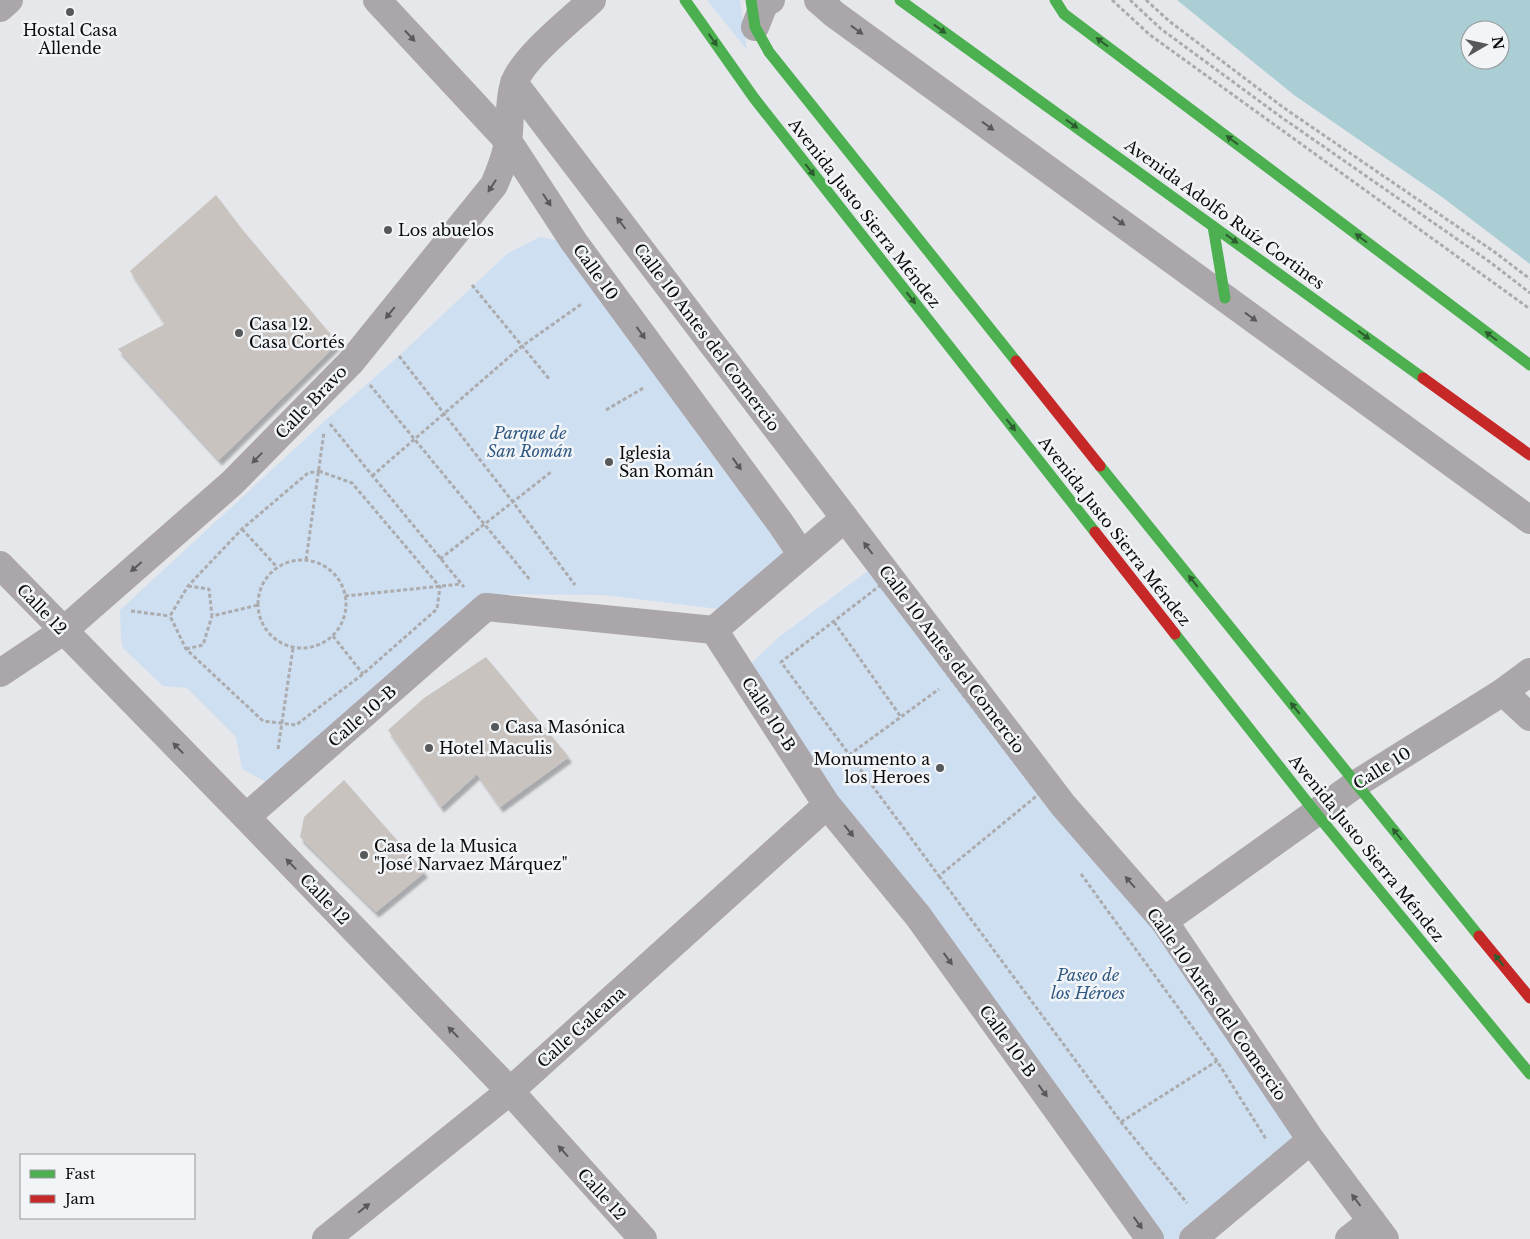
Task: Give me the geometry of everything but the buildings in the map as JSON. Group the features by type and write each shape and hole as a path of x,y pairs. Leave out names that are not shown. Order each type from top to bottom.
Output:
{"main road":[{"name":"Avenida Justo Sierra Méndez","path":"685,0 754,98 1315,812 1530,1074"},
{"name":"Avenida Justo Sierra Méndez","path":"751,0 755,27 769,52 781,68 1530,998"},
{"name":"Avenida Adolfo Ruíz Cortines","path":"900,0 1530,455"},
{"path":"1054,0 1064,14 1530,365"},
{"path":"1213,226 1226,298"}],"street":[{"path":"0,8 9,0"},
{"name":"Calle 10","path":"377,0 508,141 574,242 802,555"},
{"name":"Calle Bravo","path":"0,674 63,631 232,483 350,362 494,185 502,166 508,141 514,83 524,64 592,0"},
{"path":"755,27 764,2 771,0"},
{"path":"818,0 834,14 1530,520"},
{"name":"Calle 10 Antes del Comercio","path":"514,83 1063,805 1164,921 1311,1140 1378,1230"},
{"path":"714,630 845,518"},
{"name":"Calle 12","path":"0,565 510,1091 643,1239"},
{"name":"Calle 10-B","path":"246,817 486,607 714,630 827,805 912,908 1150,1239"},
{"name":"Calle 10","path":"1164,921 1356,784 1503,692 1530,672"},
{"path":"1503,692 1530,717"},
{"name":"Calle Galeana","path":"326,1239 510,1091 827,805"},
{"path":"1193,1239 1311,1140"},
{"path":"1349,1239 1378,1230"}],"path":[{"path":"1112,0 1150,35 1530,309"},
{"path":"1130,0 1161,29 1225,76 1490,262 1530,293"},
{"path":"1146,0 1168,21 1284,108 1496,253 1530,279"},
{"path":"472,285 550,380"},
{"path":"372,476 522,346 591,298"},
{"path":"399,356 577,587"},
{"path":"368,383 537,588"},
{"path":"606,410 646,387"},
{"path":"306,560 326,420 466,590"},
{"path":"319,471 352,483 440,587 437,609 363,674 296,725 263,721 186,649 170,616 188,586 242,529 308,474 319,471"},
{"path":"440,559 551,472"},
{"path":"242,529 277,567"},
{"path":"306,560 319,564 332,572 340,582 345,596 346,610 341,624 333,636 321,644 308,648 293,648 279,642 268,632 260,620 258,605 260,591 267,577 277,567 291,561 306,560"},
{"path":"345,596 462,584"},
{"path":"939,876 1039,794 951,679 882,584 781,662 849,755 1121,1122 1187,1204 1194,1198"},
{"path":"186,649 203,645 212,616 208,590 188,586"},
{"path":"212,616 258,605"},
{"path":"130,611 170,616"},
{"path":"834,622 901,718"},
{"path":"333,636 363,674"},
{"path":"278,751 293,648"},
{"path":"849,755 951,679"},
{"path":"1028,804 1032,809"},
{"path":"1076,868 1217,1061 1268,1140 1260,1146"},
{"path":"1121,1122 1217,1061"}],"green space":[{"path":"707,0 740,0 747,50"},
{"name":"Parque de San Román","path":"540,237 574,244 780,524 786,569 735,611 605,595 484,594 274,786 242,769 236,737 187,688 163,686 123,648 120,610 327,419 400,355 508,253"},
{"name":"Paseo de los Héroes","path":"877,564 1164,921 1311,1140 1193,1239 1150,1239 742,672 779,637"}],"shaded area":[{"path":"1177,0 1530,0 1530,264 1442,197 1294,95"}],"traffic: fast":[{"path":"685,0 754,98 1095,532"},
{"path":"751,0 755,27 769,52 1016,361"},
{"path":"900,0 1423,378"},
{"path":"1055,0 1064,14 1530,365"},
{"path":"1213,226 1225,298"},
{"path":"1100,466 1479,936"},
{"path":"1175,634 1315,812 1530,1074"}],"traffic: jam":[{"path":"1016,361 1100,466"},
{"path":"1423,378 1530,455"},
{"path":"1095,532 1175,634"},
{"path":"1479,936 1530,998"}],"place":[{"name":"Hostal Casa Allende","path":"70,12"},
{"name":"Los abuelos","path":"388,230"},
{"name":"Casa 12. Casa Cortés","path":"239,333"},
{"name":"Iglesia San Román","path":"609,462"},
{"name":"Casa Masónica","path":"495,727"},
{"name":"Hotel Maculis","path":"429,748"},
{"name":"Monumento a los Heroes","path":"940,768"},
{"name":"Casa de la Musica \"José Narvaez Márquez\"","path":"364,855"}]}
